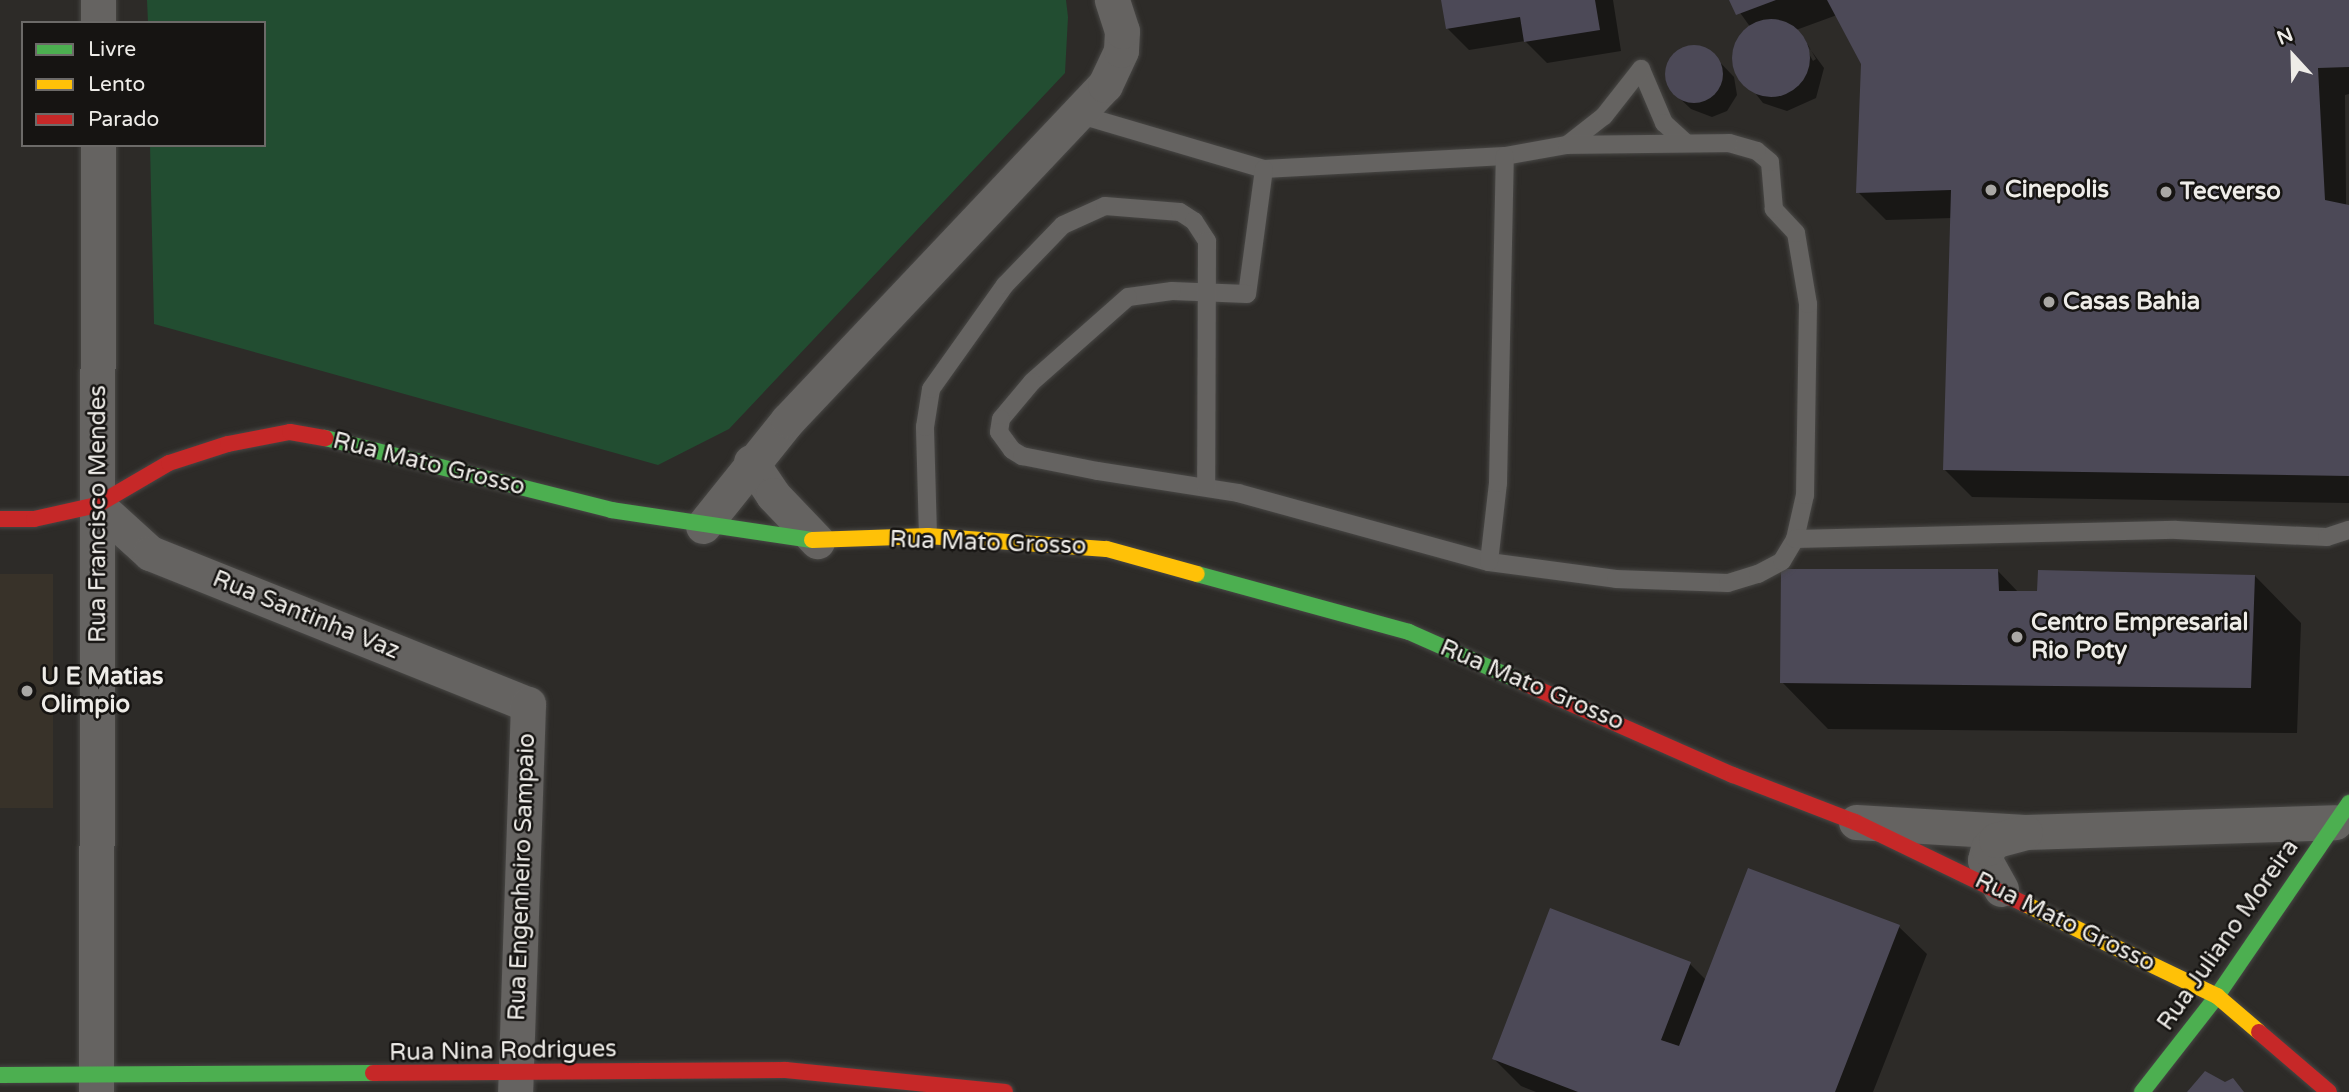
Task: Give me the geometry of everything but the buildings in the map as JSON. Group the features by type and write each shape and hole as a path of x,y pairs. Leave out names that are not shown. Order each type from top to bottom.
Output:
{"street":[{"path":"98,0 98,21"},
{"path":"703,526 751,461 1105,85 1121,50 1122,31 1112,0"},
{"name":"Rua Francisco Mendes","path":"96,1084 98,147"},
{"name":"Rua Mato Grosso","path":"0,519 34,519 97,505 169,463 228,444 290,432 360,443 611,510 703,526 817,541 928,536 1107,549 1245,583 1409,632 1733,775 1855,822 2001,889 2217,996 2329,1092"},
{"path":"751,461 773,495 817,541"},
{"name":"Rua Santinha Vaz","path":"97,505 150,553 528,704"},
{"name":"Rua Engenheiro Sampaio","path":"515,1083 528,704"},
{"name":"Rua Mato Grosso","path":"1855,822 2025,832 2342,812"},
{"name":"Rua Juliano Moreira","path":"2142,1092 2217,996 2342,812"},
{"path":"2001,889 1985,860 1988,848 1996,841 2025,832"},
{"name":"Rua Nina Rodrigues","path":"0,1075 96,1084 515,1083 786,1070 1003,1092"}],"lane":[{"path":"1567,145 1604,116 1641,69 1664,123 1684,141"},
{"path":"1077,114 1264,169 1506,156 1567,145 1684,141 1729,143 1757,151 1770,162 1774,209 1796,233 1808,304 1805,495 1795,539 1782,561 1728,583 1615,579 1489,562 1206,486 1023,456 999,432 1001,419 1032,382 1128,297 1206,292 1247,294 1264,169"},
{"path":"1489,562 1498,484 1506,156"},
{"path":"928,536 925,427 931,389 1005,285 1063,225 1105,206 1180,212 1194,221 1207,241 1206,486"},
{"path":"1795,539 2176,530 2327,537 2349,530"}],"shaded area":[{"name":"U E Matias Olimpio","path":"0,574 53,574 53,808 0,808"}],"green space":[{"path":"147,0 1066,0 1068,17 1065,73 729,429 658,465 154,324 150,147 266,147 266,21 148,21"}],"traffic: fast":[{"path":"325,438 611,510 812,540"},
{"path":"1197,574 1409,632 1524,683"},
{"path":"2142,1092 2217,996 2349,803"},
{"path":"0,1075 373,1073"}],"traffic: slow":[{"path":"812,540 928,536 1107,549 1197,574"},
{"path":"2025,904 2217,996 2259,1032"}],"traffic: jam":[{"path":"0,519 34,519 97,505 169,463 228,444 290,432 325,438"},
{"path":"1524,683 1733,775 1855,822 2025,904"},
{"path":"2259,1032 2329,1092"},
{"path":"373,1073 786,1070 1005,1092"}],"place":[{"name":"Cinepolis","path":"1991,190"},
{"name":"Tecverso","path":"2166,192"},
{"name":"Casas Bahia","path":"2049,302"},
{"name":"Centro Empresarial Rio Poty","path":"2017,637"},
{"name":"U E Matias Olimpio","path":"27,691"}]}
